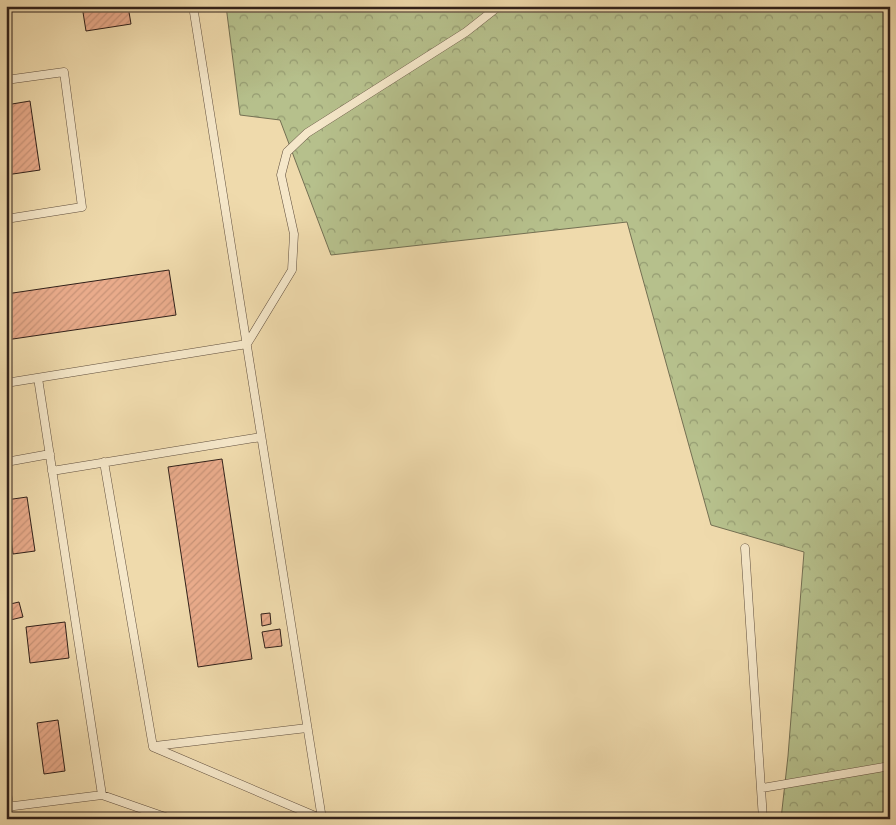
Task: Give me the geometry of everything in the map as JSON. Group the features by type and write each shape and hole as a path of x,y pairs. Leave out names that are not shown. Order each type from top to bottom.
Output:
{"lane":[{"path":"153,747 322,819 193,6"},
{"path":"6,383 247,344 292,270 294,234 281,175 287,152 307,133 466,32 499,6"},
{"path":"6,80 64,72 82,207 6,219"},
{"path":"38,378 102,795"},
{"path":"52,470 261,437"},
{"path":"6,462 50,454"},
{"path":"104,462 153,747"},
{"path":"745,548 763,819"},
{"path":"153,747 307,728"},
{"path":"762,788 890,766"},
{"path":"6,784 8,806 102,795 170,819"}],"green space":[{"path":"226,6 890,6 890,819 781,819 788,756 804,552 711,525 627,222 331,255 280,120 240,115"}],"building":[{"path":"82,6 128,6 131,24 86,31"},
{"path":"30,101 40,170 6,175 6,105"},
{"path":"169,270 176,315 6,340 6,294"},
{"path":"6,412 10,437 6,438"},
{"path":"222,459 252,659 198,667 168,467"},
{"path":"27,497 35,551 13,554 6,500"},
{"path":"19,602 23,617 6,621 6,605"},
{"path":"270,613 271,624 262,626 261,614"},
{"path":"65,622 69,658 30,663 26,627"},
{"path":"280,629 282,646 265,648 262,632"},
{"path":"58,720 65,771 44,774 37,723"}]}
